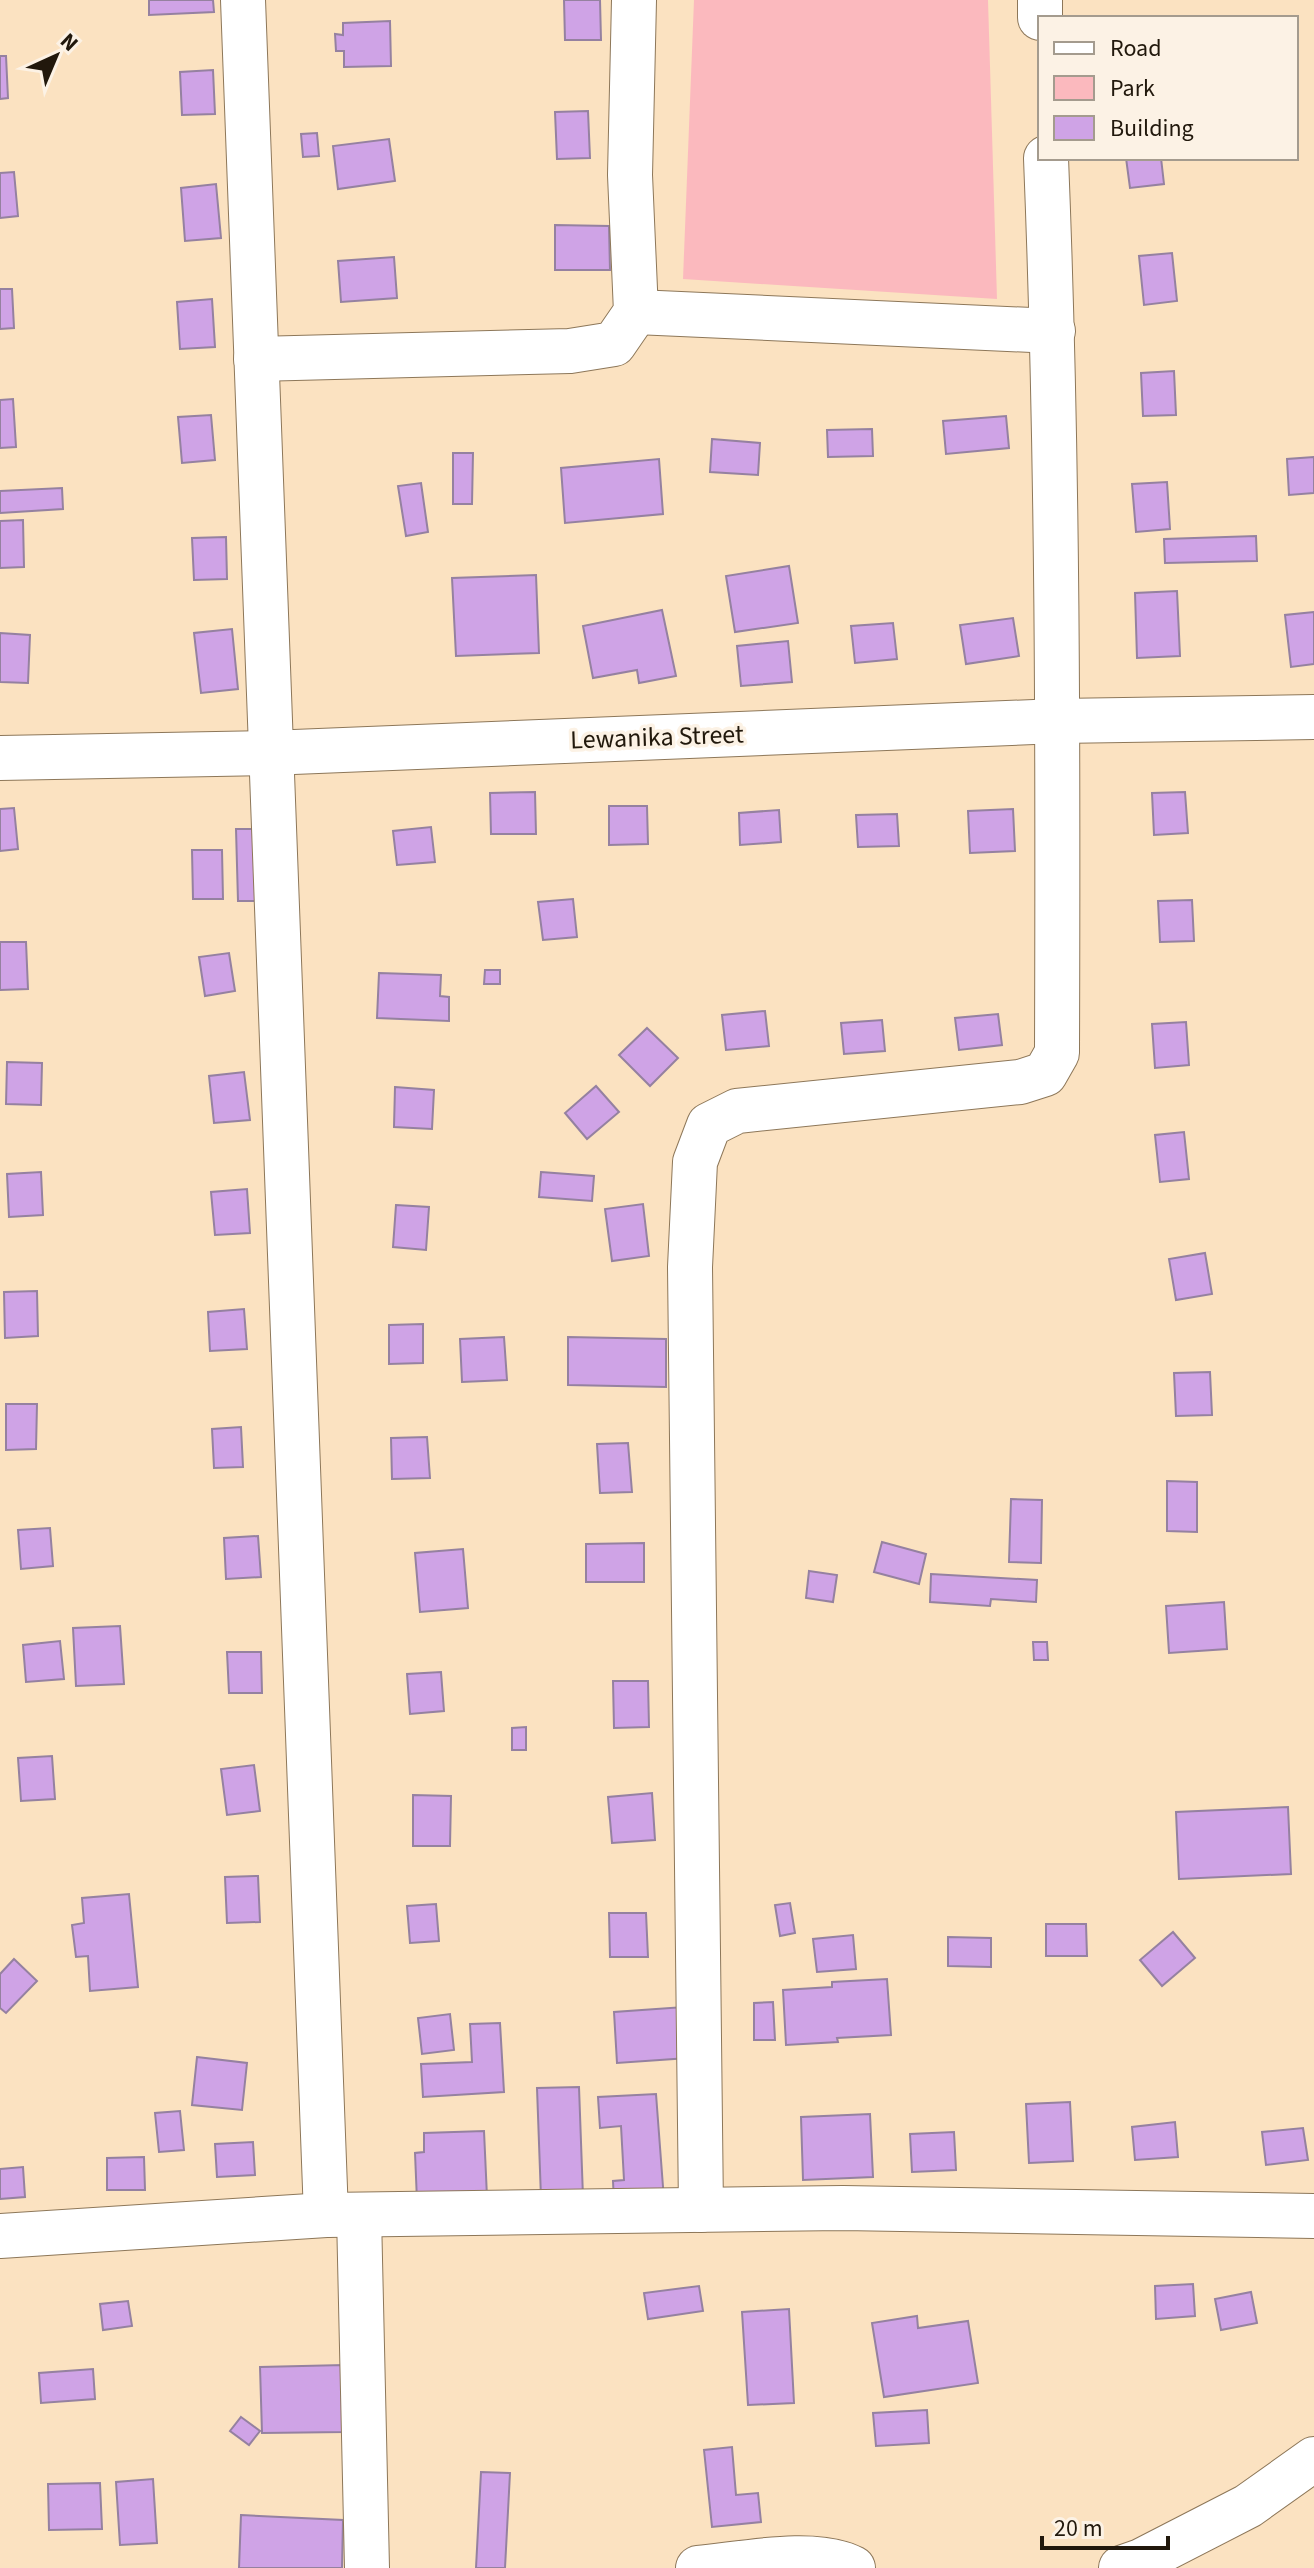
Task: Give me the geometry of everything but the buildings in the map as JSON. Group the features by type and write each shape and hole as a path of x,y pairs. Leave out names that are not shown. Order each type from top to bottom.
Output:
{"street":[{"path":"243,0 269,753 343,2215 367,2568"},
{"path":"256,359 570,351 614,344 636,312 630,175 634,0"},
{"path":"701,2210 690,1267 695,1162 709,1125 737,1111 1020,1082 1045,1074 1057,1053 1058,721 1053,331 1046,160"},
{"path":"636,312 1053,331"},
{"name":"Lewanika Street","path":"0,758 269,753 1058,721 1314,717"},
{"path":"0,2236 343,2215 843,2208 1314,2216"},
{"path":"1121,2568 1141,2561 1248,2506 1314,2459"},
{"path":"698,2568 796,2559 840,2561 853,2568"}],"green space":[{"path":"694,0 988,0 997,299 683,279"}]}
